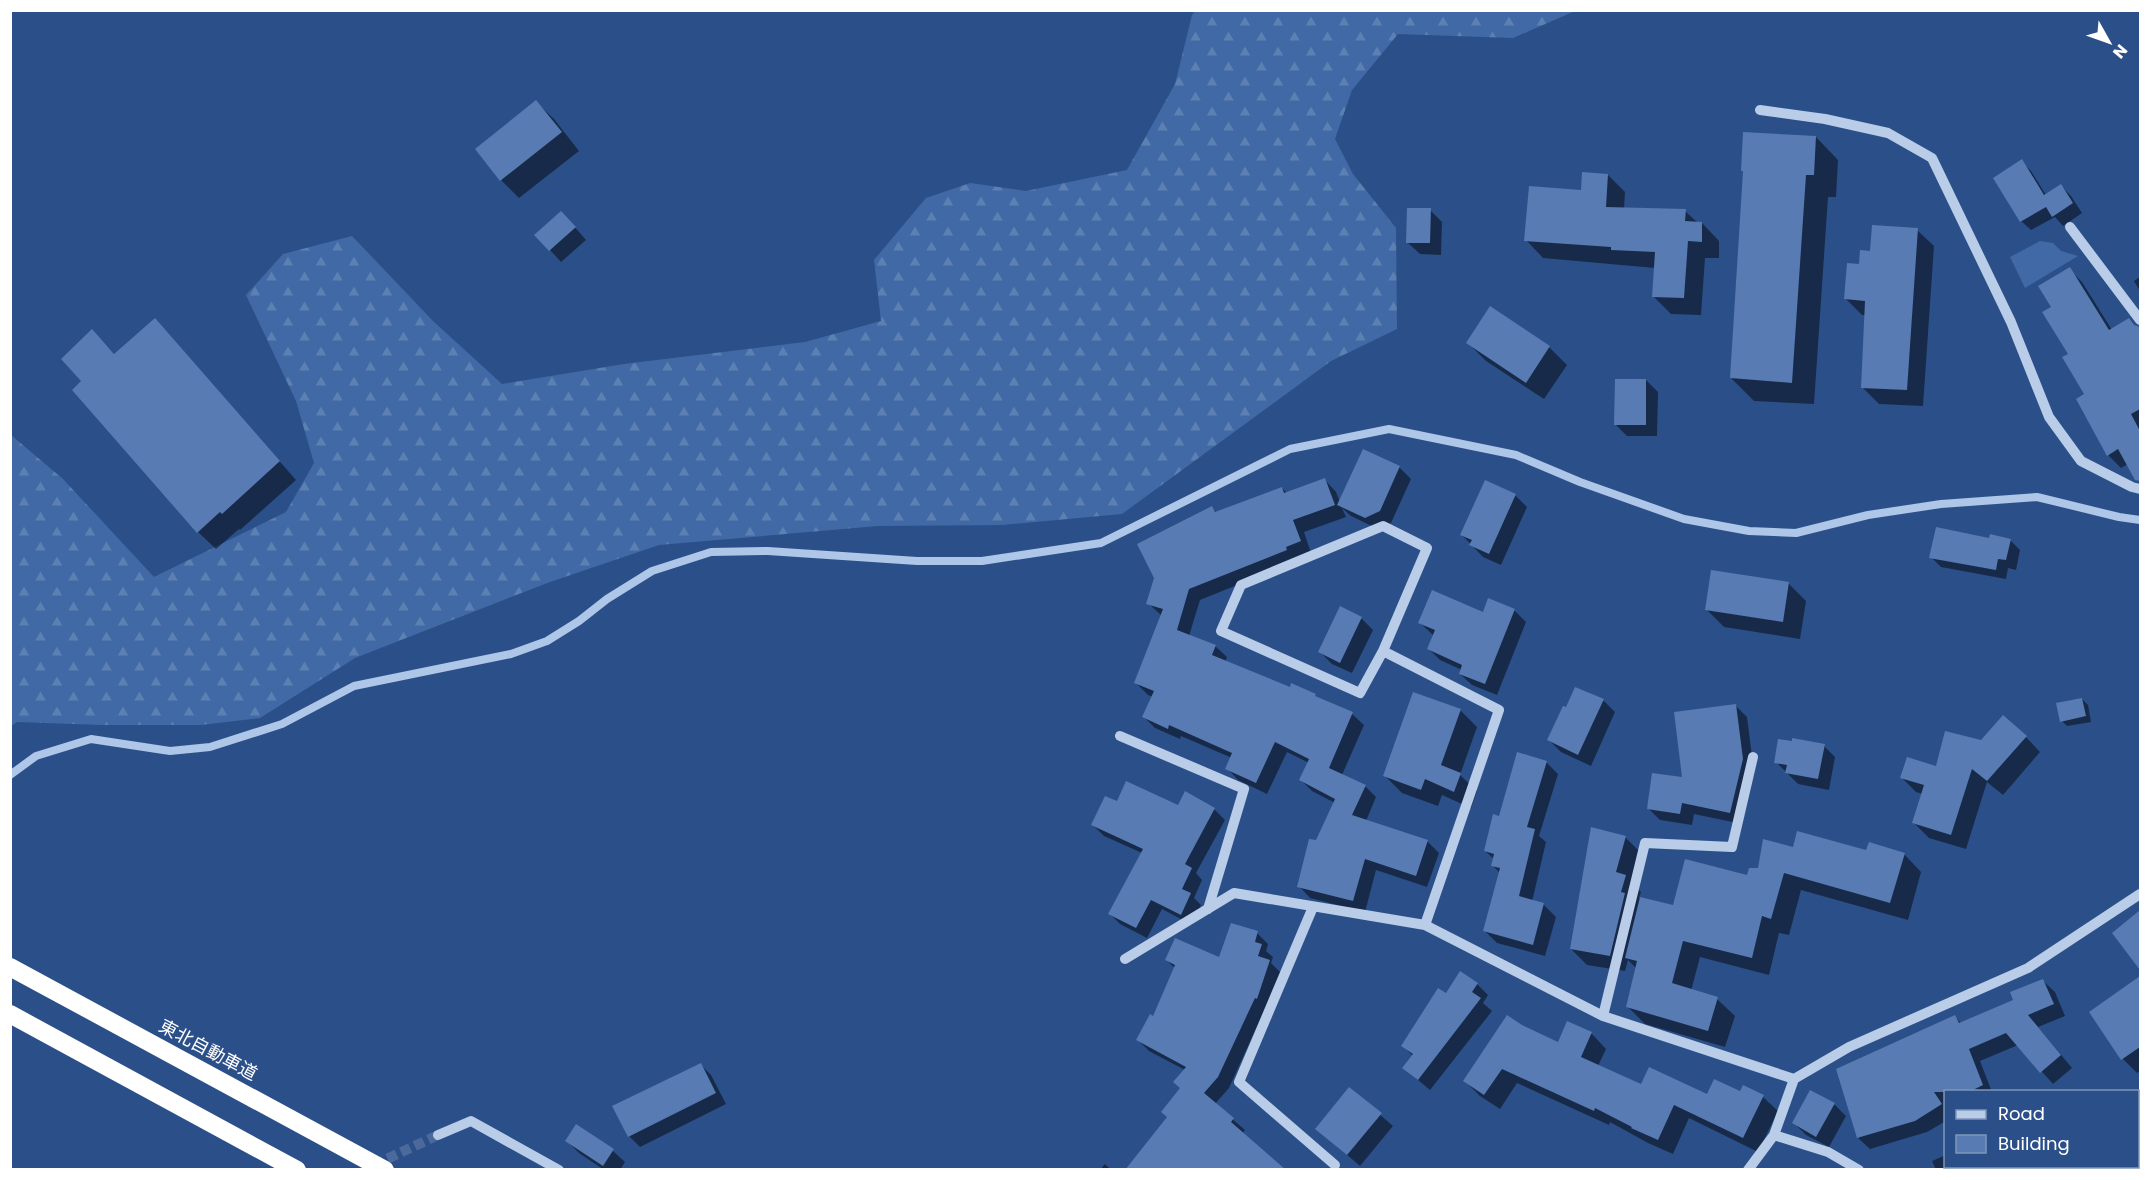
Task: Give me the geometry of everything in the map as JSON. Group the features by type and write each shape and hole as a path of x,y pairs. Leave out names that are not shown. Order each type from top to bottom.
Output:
{"highway":[{"name":"東北自動車道","path":"10,967 385,1170"},
{"path":"10,1014 297,1170"}],"street":[{"path":"1760,110 1825,119 1888,133 1932,158 2011,322 2049,417 2081,461 2140,489"},
{"path":"2070,227 2140,320"},
{"path":"1383,526 1427,548 1383,651 1360,693 1221,632 1241,585 1383,526"},
{"path":"1383,651 1499,710 1425,925"},
{"path":"1120,736 1244,789 1208,909"},
{"path":"1603,1016 1645,843 1732,847 1753,757"},
{"path":"1125,959 1234,894 1425,925 1603,1016 1794,1080"},
{"path":"1748,1170 1774,1135 1794,1080 1849,1047 2028,968 2140,894"},
{"path":"1313,907 1239,1082 1335,1165"},
{"path":"438,1134 471,1121 559,1170"},
{"path":"1774,1135 1828,1152 1859,1170"}],"green space":[{"path":"1196,10 1575,11 1513,38 1398,34 1352,90 1335,139 1353,174 1396,228 1397,329 1331,361 1122,514 1002,525 878,526 659,545 550,582 355,658 260,718 201,725 17,722 11,726 11,435 63,479 154,577 286,512 314,463 296,401 246,295 283,254 352,236 433,321 502,384 624,364 805,342 881,321 874,260 926,198 970,183 1026,191 1127,170 1175,84 1192,15"},
{"path":"2040,241 2053,243 2061,251 2078,256 2025,288 2010,257"}],"building":[{"path":"536,100 562,132 500,181 475,149"},
{"path":"1743,132 1816,136 1814,175 1806,175 1792,383 1730,378 1743,171 1741,171"},
{"path":"2022,159 2044,195 2061,184 2073,203 2052,217 2046,207 2020,222 1993,178"},
{"path":"1582,172 1608,174 1606,207 1686,209 1685,221 1702,222 1702,242 1688,241 1684,298 1652,297 1655,252 1524,241 1529,186 1581,190"},
{"path":"1407,208 1431,208 1430,243 1406,243"},
{"path":"561,211 576,227 549,251 534,235"},
{"path":"1872,225 1918,228 1907,390 1861,388 1865,301 1844,299 1847,263 1859,264 1860,250 1870,251"},
{"path":"2070,267 2109,330 2129,318 2134,325 2140,327 2140,409 2131,414 2140,431 2140,481 2135,480 2118,449 2107,456 2076,399 2084,394 2062,357 2068,354 2042,312 2051,307 2038,286"},
{"path":"1490,306 1550,346 1526,383 1466,343"},
{"path":"155,318 280,461 222,514 220,512 197,533 72,390 81,381 61,359 92,329 114,354"},
{"path":"1615,379 1646,379 1646,425 1614,425"},
{"path":"1363,449 1400,466 1380,511 1365,518 1337,505"},
{"path":"1325,478 1335,505 1293,520 1301,541 1286,547 1287,550 1189,589 1177,630 1216,645 1212,655 1290,687 1291,683 1353,712 1329,768 1366,785 1352,815 1428,840 1416,876 1365,859 1353,901 1297,887 1309,839 1316,840 1335,799 1299,780 1309,759 1275,742 1256,783 1225,769 1232,753 1169,725 1168,729 1142,717 1154,691 1134,683 1163,609 1146,604 1154,578 1137,544 1212,506 1215,512 1282,487 1284,493"},
{"path":"1485,480 1516,494 1489,554 1469,545 1472,540 1460,535"},
{"path":"1936,527 1989,538 1990,534 2011,539 2006,560 1998,559 1996,570 1929,558"},
{"path":"1711,570 1789,582 1783,622 1705,610"},
{"path":"1432,590 1483,612 1488,598 1515,609 1485,684 1459,674 1462,665 1427,649 1435,630 1418,623"},
{"path":"1340,606 1362,617 1340,663 1318,652"},
{"path":"1575,687 1604,699 1578,755 1547,740"},
{"path":"1413,692 1461,709 1441,765 1461,773 1454,792 1425,779 1421,790 1383,776"},
{"path":"2082,698 2086,716 2060,722 2056,703"},
{"path":"1736,704 1743,759 1730,813 1682,803 1680,814 1647,809 1652,773 1682,777 1674,712"},
{"path":"2003,715 2027,736 1987,781 1972,769 1951,835 1912,823 1924,785 1900,778 1907,757 1936,766 1945,731 1981,740"},
{"path":"1792,738 1825,744 1818,779 1785,773 1787,765 1774,763 1778,739 1792,741"},
{"path":"1517,752 1547,761 1527,827 1535,829 1519,896 1544,903 1533,945 1483,931 1500,868 1491,866 1494,854 1484,851 1493,814 1499,816"},
{"path":"1126,781 1178,805 1185,791 1215,808 1185,864 1192,868 1182,889 1191,893 1181,915 1151,900 1136,928 1108,914 1143,849 1091,825 1105,796 1117,801"},
{"path":"1591,827 1626,836 1616,872 1626,875 1621,892 1625,893 1610,956 1570,949"},
{"path":"1797,831 1866,850 1869,842 1905,853 1890,903 1784,873 1771,919 1762,916 1752,958 1683,941 1672,983 1718,997 1708,1031 1626,1007 1637,961 1625,958 1640,897 1673,905 1685,859 1747,875 1749,868 1758,868 1763,839 1793,847"},
{"path":"2140,910 2140,970 2112,933"},
{"path":"1231,923 1258,931 1255,942 1262,944 1258,956 1270,960 1257,999 1255,998 1218,1077 1204,1093 1234,1118 1231,1122 1286,1170 1125,1170 1167,1117 1161,1112 1180,1088 1173,1082 1186,1067 1136,1040 1150,1014 1153,1016 1175,965 1165,960 1175,938 1219,957"},
{"path":"1460,971 1478,983 1472,992 1481,998 1418,1080 1402,1068 1413,1054 1401,1046 1438,988 1446,993"},
{"path":"2140,976 2140,1047 2121,1060 2089,1012"},
{"path":"2043,979 2054,1004 2028,1015 2061,1055 2040,1073 2006,1033 1969,1049 1983,1085 1973,1090 1934,1092 1942,1104 1915,1121 1857,1138 1836,1069 1955,1015 1959,1023 2013,1000 2010,992"},
{"path":"1507,1015 1522,1025 1558,1042 1567,1021 1592,1032 1581,1057 1641,1084 1649,1067 1707,1094 1714,1079 1740,1091 1743,1085 1764,1095 1743,1138 1674,1105 1658,1140 1595,1108 1594,1111 1502,1069 1484,1095 1463,1081"},
{"path":"701,1063 716,1093 628,1137 612,1106"},
{"path":"1349,1087 1382,1113 1347,1155 1315,1129"},
{"path":"1810,1090 1835,1103 1816,1137 1792,1123"},
{"path":"576,1124 614,1149 603,1166 565,1141"}],"waterway":[{"path":"10,775 36,756 91,739 170,751 210,747 282,724 354,686 511,654 547,641 652,571 711,552 768,551 917,561 982,561 1101,543 1290,449 1389,429 1516,455 1580,482 1684,519 1749,531 1796,533 1868,515 1941,504 2037,497 2140,520"}],"tunnel":[{"path":"374,1165 438,1135"}]}
